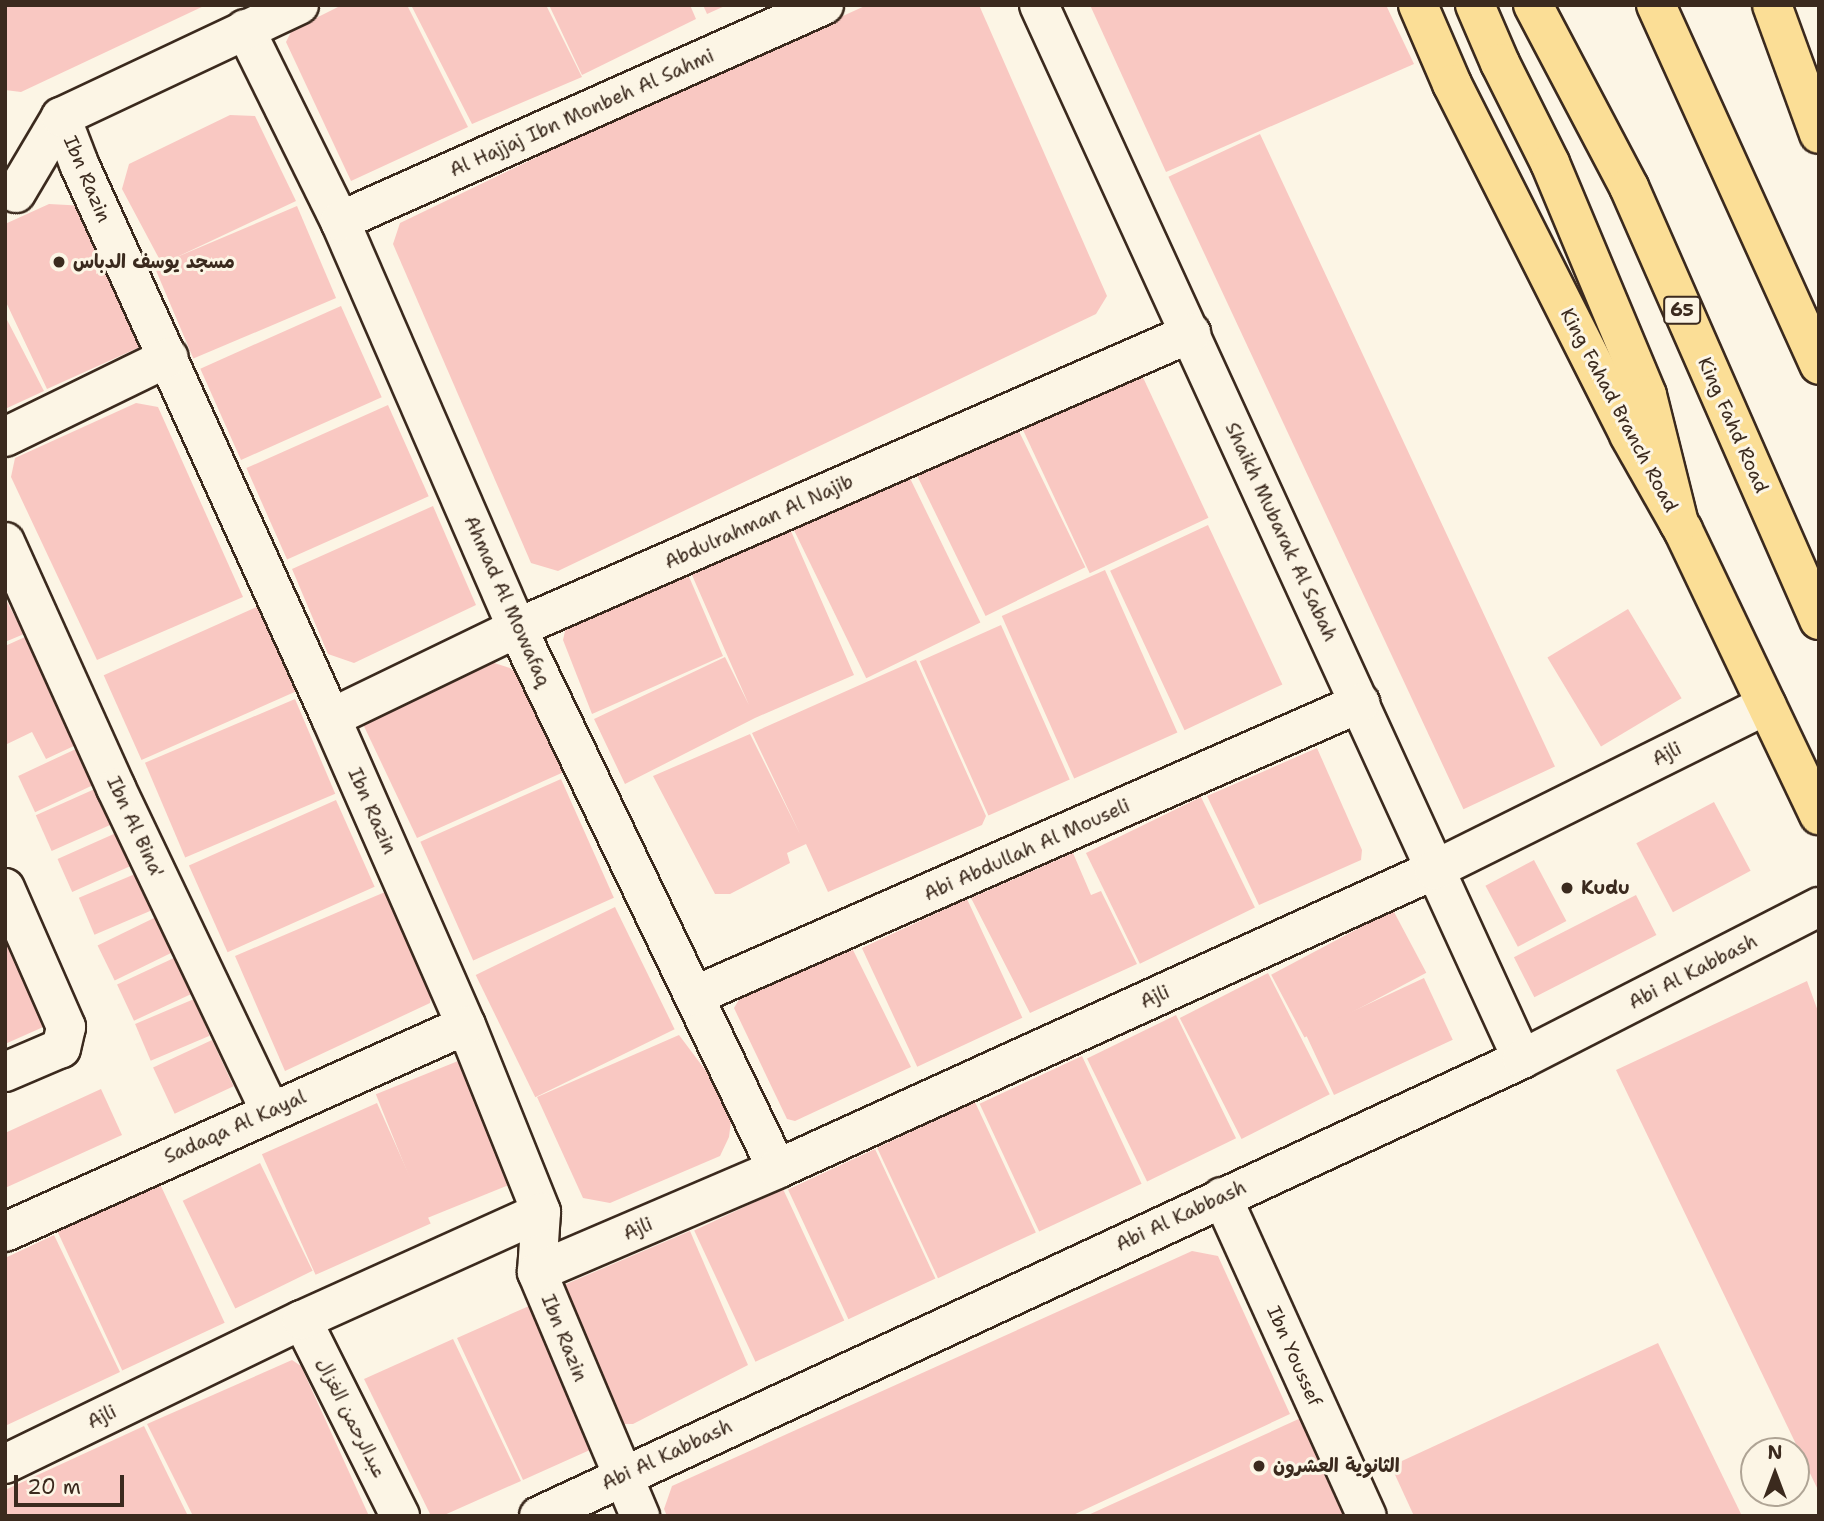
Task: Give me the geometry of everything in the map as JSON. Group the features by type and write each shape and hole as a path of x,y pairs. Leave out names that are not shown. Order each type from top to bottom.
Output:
{"main road":[{"name":"King Fahad Branch Road","path":"1418,5 1483,144 1629,435 1679,523 1819,815"},
{"path":"1475,5 1500,63 1550,163 1647,395 1679,523"},
{"name":"King Fahd Road","path":"1533,5 1629,187 1819,620"},
{"path":"1656,5 1819,365"},
{"path":"1666,5 1703,56 1740,128 1819,300"},
{"path":"1772,5 1819,134"},
{"path":"1784,5 1819,80"}],"street":[{"path":"9,186 61,117 299,5"},
{"name":"Al Hajjaj Ibn Monbeh Al Sahmi","path":"340,221 824,5"},
{"name":"Shaikh Mubarak Al Sabah","path":"1039,5 1522,1059"},
{"name":"Ahmad Al Mowafaq","path":"245,29 340,221 517,628 777,1169"},
{"name":"Ibn Razin","path":"61,117 79,164 169,357 466,1025 541,1212 537,1272 639,1516"},
{"path":"9,186 79,164"},
{"name":"Abdulrahman Al Najib","path":"331,718 517,628 1191,333"},
{"path":"5,437 169,357"},
{"name":"Ibn Al Bina'","path":"5,542 116,788 270,1111"},
{"name":"Abi Abdullah Al Mouseli","path":"694,996 1360,703"},
{"name":"Ajli","path":"537,1272 777,1169 1434,870 1766,705"},
{"path":"5,888 66,1027 61,1048 5,1072"},
{"name":"Abi Al Kabbash","path":"539,1516 1522,1059 1819,907"},
{"name":"Sadaqa Al Kayal","path":"5,1232 466,1025"},
{"name":"Ibn Youssef","path":"1222,1197 1367,1516"},
{"name":"Ajli","path":"5,1464 302,1320 541,1212"},
{"name":"عبدالرحمن الغزال","path":"302,1320 400,1516"}],"building":[{"path":"5,5 206,5 21,92 5,90"},
{"path":"342,5 407,5 468,127 351,181 286,42 292,30"},
{"path":"411,5 546,5 582,77 472,124"},
{"path":"549,5 690,5 696,19 582,75"},
{"path":"703,5 727,5 707,14"},
{"path":"867,5 979,5 1107,296 1096,314 558,571 531,563 393,244 400,223 618,118"},
{"path":"1090,5 1386,5 1414,64 1166,172"},
{"path":"230,115 255,116 296,201 162,264 122,189 129,164"},
{"path":"1260,134 1555,767 1463,809 1168,177"},
{"name":"مسجد يوسف الدباس","path":"49,204 86,206 144,326 134,333 142,346 47,389 5,300 5,224"},
{"path":"297,206 336,298 193,359 154,267"},
{"path":"341,306 382,397 241,460 200,369"},
{"path":"5,316 44,391 5,409"},
{"path":"1140,371 1208,518 1090,573 1021,426"},
{"path":"136,403 158,407 243,597 97,660 11,477 15,458"},
{"path":"388,405 429,496 287,559 246,468"},
{"path":"1013,419 1085,567 986,616 913,468"},
{"path":"905,468 980,623 866,678 791,524"},
{"path":"433,506 476,605 354,663 328,654 292,569"},
{"path":"787,522 854,675 755,718 625,784 594,719 725,657 749,705 688,566"},
{"path":"1208,525 1282,685 1184,730 1110,571"},
{"path":"1105,570 1177,733 1074,779 1002,616"},
{"path":"687,572 723,656 592,714 563,640 566,627"},
{"path":"5,598 24,634 5,642"},
{"path":"259,606 297,691 142,760 104,675"},
{"path":"1628,609 1682,698 1601,747 1547,657"},
{"path":"1001,625 1070,779 988,816 920,661"},
{"path":"25,637 76,745 46,759 32,732 5,745 5,646"},
{"path":"916,660 986,816 982,825 828,892 806,844 787,853 790,863 730,894 715,894 653,776 750,734 800,834 752,733"},
{"path":"491,662 510,668 530,684 566,771 417,838 362,722"},
{"path":"295,699 335,794 185,858 145,763"},
{"path":"78,748 95,784 35,812 18,776"},
{"path":"1317,748 1362,850 1361,860 1259,905 1207,796"},
{"path":"561,779 614,898 473,960 420,842"},
{"path":"97,788 113,824 52,851 36,815"},
{"path":"1201,797 1255,908 1140,964 1086,853"},
{"path":"336,800 375,887 228,952 189,865"},
{"path":"1714,802 1751,871 1673,912 1636,843"},
{"path":"116,833 131,866 72,892 58,859"},
{"path":"1073,853 1091,895 1101,891 1137,964 1030,1013 971,898"},
{"path":"1534,860 1566,921 1518,947 1485,886"},
{"path":"135,874 151,911 94,935 79,898"},
{"path":"385,892 431,993 430,1003 285,1071 235,956"},
{"path":"1636,895 1656,935 1534,997 1514,957"},
{"path":"967,899 1022,1018 917,1067 862,948"},
{"path":"615,907 675,1029 535,1097 476,975"},
{"path":"1393,910 1426,973 1304,1037 1271,975"},
{"path":"156,917 173,952 115,981 98,945"},
{"path":"5,929 50,1024 5,1044"},
{"path":"853,950 911,1067 795,1121 787,1119 734,1008 741,996"},
{"path":"176,957 193,993 134,1021 117,984"},
{"path":"1268,973 1330,1094 1242,1139 1180,1018"},
{"path":"1424,978 1453,1040 1334,1095 1305,1033"},
{"path":"1807,981 1819,1014 1819,1492 1810,1473 1810,1437 1793,1437 1616,1070"},
{"path":"194,999 210,1036 151,1061 135,1024"},
{"path":"1176,1015 1236,1138 1147,1182 1087,1058"},
{"path":"679,1035 715,1083 731,1121 729,1137 720,1156 610,1203 583,1198 537,1097"},
{"path":"212,1040 234,1086 175,1114 153,1067"},
{"path":"1082,1056 1142,1184 1039,1232 980,1104"},
{"path":"463,1059 513,1183 426,1218 376,1094"},
{"path":"101,1089 122,1135 5,1188 5,1133"},
{"path":"975,1102 1036,1233 938,1278 877,1148"},
{"path":"377,1103 431,1224 316,1275 262,1154"},
{"path":"875,1149 935,1279 848,1319 788,1190"},
{"path":"260,1163 313,1271 235,1309 183,1201"},
{"path":"160,1184 225,1323 122,1370 58,1232"},
{"path":"783,1189 844,1320 755,1362 694,1230"},
{"path":"690,1231 748,1365 633,1424 613,1424 557,1288"},
{"path":"54,1235 120,1372 5,1426 5,1258"},
{"path":"1192,1251 1218,1256 1290,1414 1071,1516 667,1516 664,1509 672,1486"},
{"path":"529,1306 571,1394 601,1445 523,1480 457,1338"},
{"path":"453,1339 521,1481 442,1516 431,1516 364,1379"},
{"path":"1658,1343 1742,1516 1414,1516 1391,1466"},
{"path":"292,1360 301,1366 369,1516 193,1516 147,1424"},
{"name":"الثانوية العشرون","path":"1303,1417 1346,1516 1086,1516"},
{"path":"144,1426 188,1516 5,1516 5,1490"}],"place":[{"name":"مسجد يوسف الدباس","path":"59,262"},
{"name":"Kudu","path":"1567,888"},
{"name":"الثانوية العشرون","path":"1259,1466"}]}
